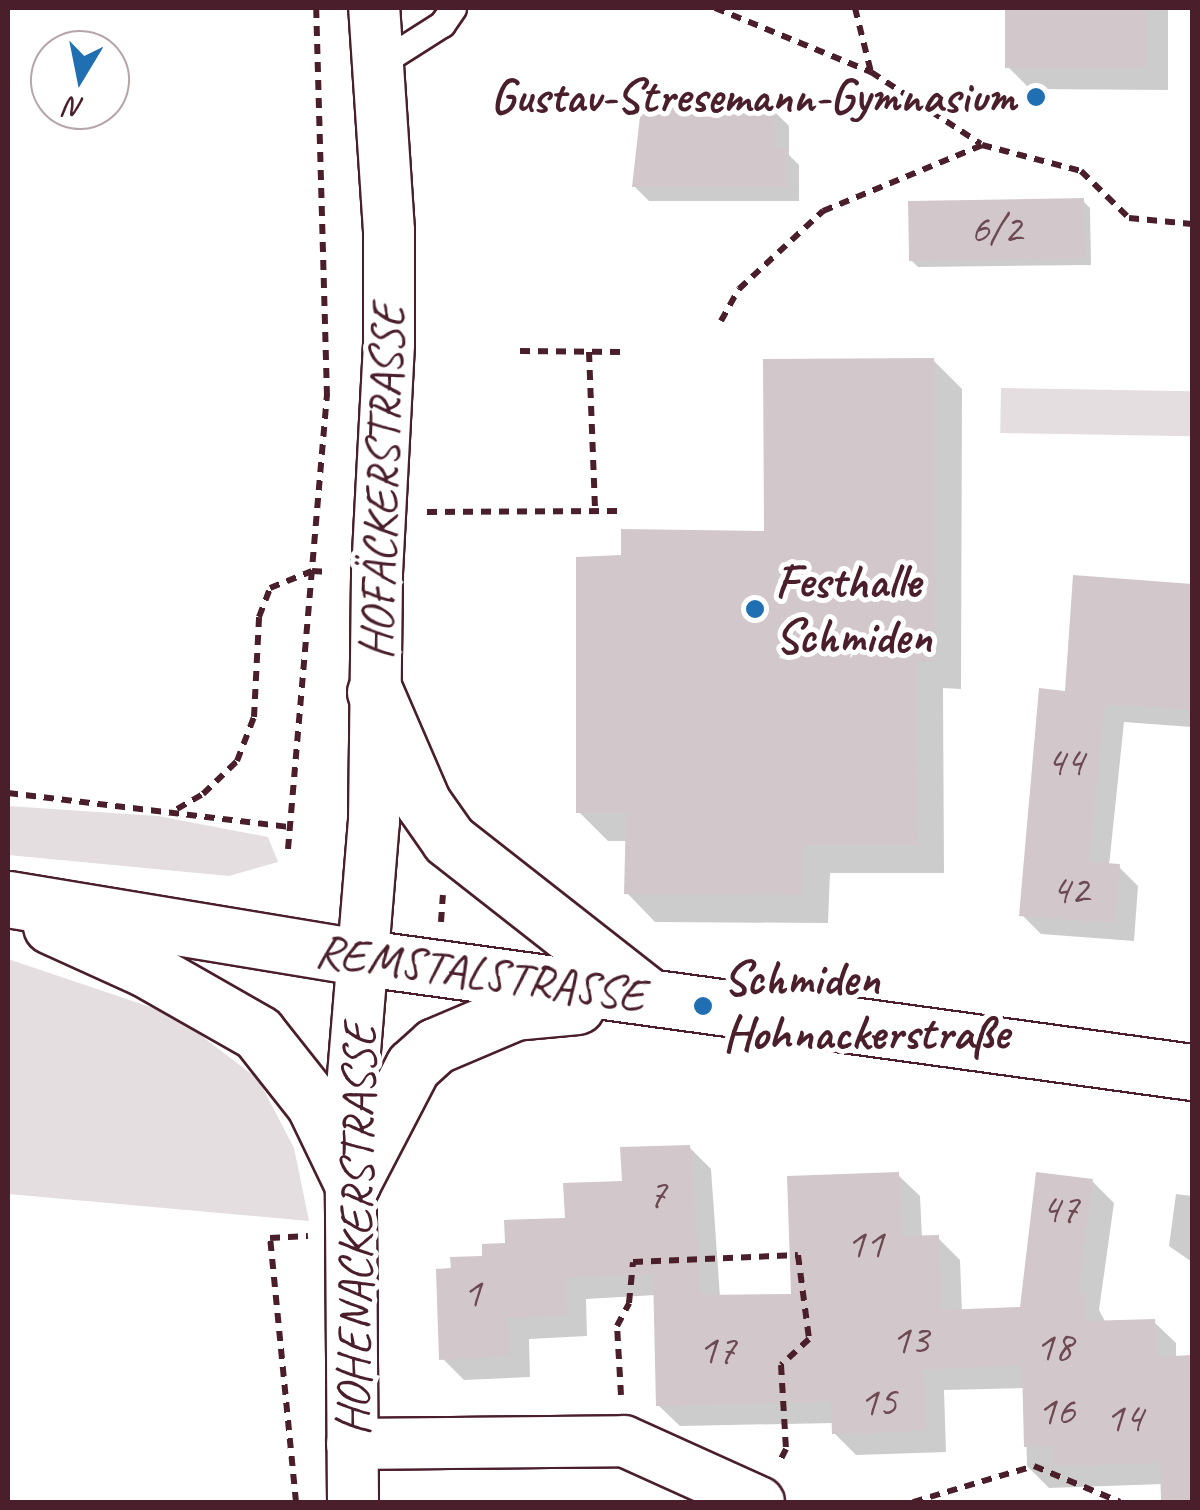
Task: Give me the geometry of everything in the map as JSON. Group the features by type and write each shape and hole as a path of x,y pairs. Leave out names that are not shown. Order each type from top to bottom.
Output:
{"street":[{"name":"HOFÄCKERSTRASSE","path":"364,958 389,344 374,8"},
{"path":"375,692 423,803 449,840 650,998"},
{"path":"8,903 146,968 258,1033 314,1104 352,1183"},
{"name":"REMSTALSTRASSE","path":"8,903 364,958 1192,1072"},
{"name":"HOHENACKERSTRASSE","path":"353,1502 350,1112 364,958"},
{"path":"352,1183 412,1066 435,1046 515,1012 650,998"},
{"path":"352,1444 624,1442 759,1502"}],"lane":[{"path":"379,64 442,24 452,8"}],"path":[{"path":"288,849 327,396 316,8"},
{"path":"714,8 872,72 982,145 1082,171 1130,218 1192,224"},
{"path":"855,8 872,72"},
{"path":"721,321 739,289 823,211 982,145"},
{"path":"520,351 620,352"},
{"path":"589,352 595,511"},
{"path":"442,512 621,511"},
{"path":"177,809 204,794 237,761 254,717 259,616 270,588 312,571 377,573"},
{"path":"8,794 177,809 206,819 290,827"},
{"path":"270,1238 296,1502"},
{"path":"624,1442 617,1326 628,1303 633,1262 798,1254 809,1339 781,1365 786,1450 759,1502"},
{"path":"914,1502 1034,1466 1120,1502"}],"shaded area":[{"path":"1001,388 1192,391 1191,436 1000,433"},
{"path":"8,806 158,816 268,837 278,862 229,876 8,855"},
{"path":"8,959 174,1015 258,1079 294,1148 309,1221 8,1194"}],"building":[{"path":"1005,8 1146,8 1146,68 1005,68"},
{"path":"641,107 774,108 775,148 785,147 785,187 632,187"},
{"path":"1084,198 1085,258 909,261 908,201"},
{"name":"Festhalle Schmiden","path":"934,358 933,661 915,661 917,845 803,845 801,895 624,894 626,813 576,813 576,557 621,555 621,529 764,531 763,359"},
{"path":"1073,575 1192,584 1192,710 1105,704 1088,862 1120,864 1115,923 1019,916 1039,688 1065,691"},
{"path":"690,1145 701,1295 791,1294 787,1176 899,1172 902,1236 939,1235 942,1310 1020,1307 1036,1172 1093,1179 1078,1293 1085,1293 1086,1321 1155,1319 1156,1357 1192,1355 1192,1502 1161,1502 1160,1463 1054,1466 1053,1446 1024,1447 1022,1366 924,1369 926,1431 832,1434 831,1402 656,1406 653,1274 565,1278 567,1316 508,1318 510,1356 439,1360 436,1269 451,1268 450,1257 482,1256 482,1244 505,1243 504,1220 565,1218 563,1183 622,1181 620,1147"}],"place":[{"name":"Gustav-Stresemann-Gymnasium","path":"1036,97"},
{"name":"Festhalle Schmiden","path":"755,609"},
{"name":"Schmiden Hohnackerstraße","path":"703,1006"}]}
